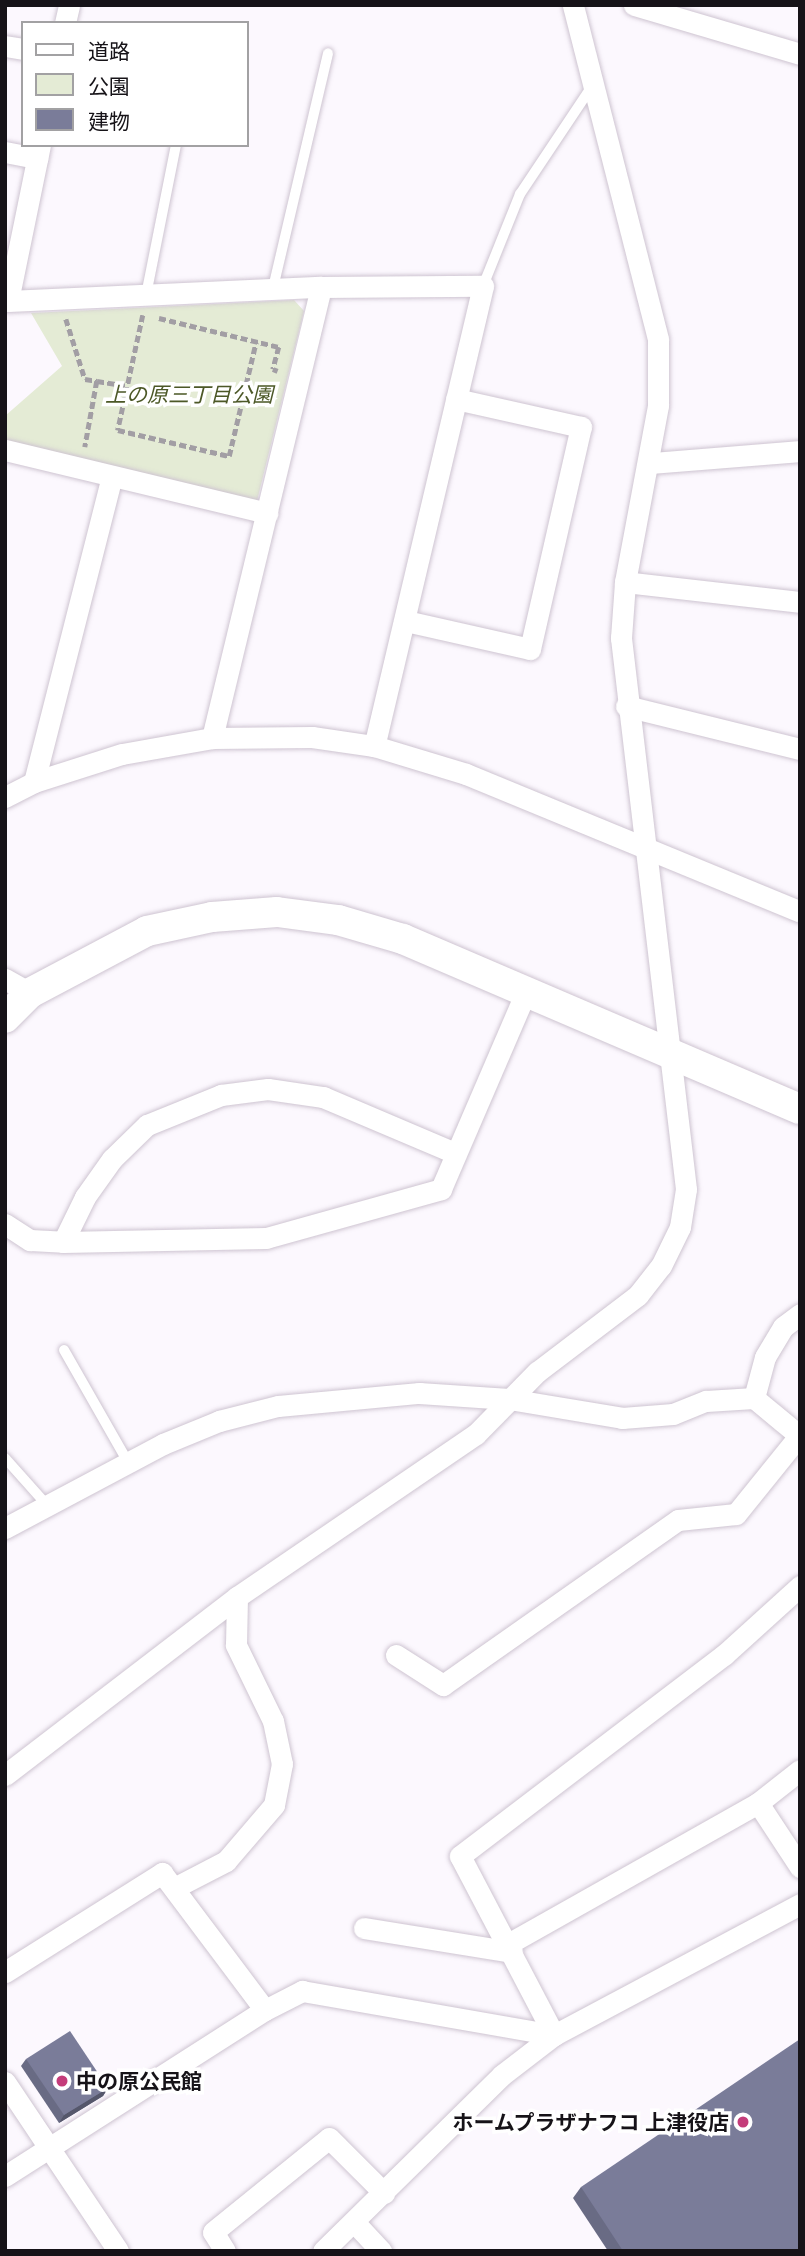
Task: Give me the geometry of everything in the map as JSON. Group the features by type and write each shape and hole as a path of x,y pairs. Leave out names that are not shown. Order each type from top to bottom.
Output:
{"street":[{"path":"5,1776 237,1597 476,1434 509,1399 638,1295 661,1266 680,1227 686,1189 626,706 621,638 625,582 651,463 659,405 654,313 573,5"},
{"path":"634,5 800,54"},
{"path":"5,152 39,152 6,304 59,299 145,305 273,289 483,286 406,621 374,746"},
{"path":"212,738 321,287"},
{"path":"406,621 530,649 581,428 456,399"},
{"path":"5,450 268,513"},
{"path":"651,463 800,451"},
{"path":"34,782 112,477"},
{"path":"625,582 800,602"},
{"path":"626,706 800,748"},
{"path":"5,797 34,782 122,754 212,738 312,737 374,746 466,774 644,845 800,912"},
{"path":"5,1018 18,986 147,931 212,917 277,912 338,920 403,939 800,1109"},
{"path":"5,1224 30,1240 63,1242 266,1238 441,1189 526,992"},
{"path":"63,1242 85,1197 112,1159 147,1125 221,1094 268,1089 323,1097 455,1153"},
{"path":"754,1398 765,1357 783,1326 800,1314"},
{"path":"5,1528 128,1462 219,1421 278,1406 419,1393 509,1399 622,1418 673,1414 706,1401 754,1398 799,1436 736,1514 678,1520 443,1685 396,1656"},
{"path":"554,2035 460,1856 724,1655 800,1586"},
{"path":"174,1888 226,1861 274,1805 282,1764 273,1721 236,1645 237,1597"},
{"path":"364,1928 510,1948 758,1803 800,1770"},
{"path":"758,1803 800,1867"},
{"path":"5,1972 162,1873 265,2010"},
{"path":"323,2251 502,2075 554,2035 800,1904"},
{"path":"5,2176 265,2010 302,1991 554,2035"},
{"path":"5,2082 118,2251"},
{"path":"225,2251 213,2232 329,2138 384,2193"},
{"path":"354,2222 382,2251"}],"lane":[{"path":"273,289 328,53"},
{"path":"483,286 520,194 594,82"},
{"path":"145,305 176,147"},
{"path":"64,1350 128,1462"},
{"path":"5,1458 46,1504"}],"path":[{"path":"59,299 85,379 128,386"},
{"path":"256,342 229,456 118,430 145,305 256,342 279,347 273,369 300,376"},
{"path":"88,432 97,381"}],"green space":[{"name":"上の原三丁目公園","path":"294,300 304,311 257,501 5,441 5,416 62,366 31,313"}],"building":[{"name":"中の原公民館","path":"70,2031 108,2088 64,2115 26,2059"},
{"name":"ホームプラザナフコ 上津役店","path":"800,2039 800,2251 623,2251 581,2187"}],"place":[{"name":"中の原公民館","path":"62,2081"},
{"name":"ホームプラザナフコ 上津役店","path":"743,2122"}]}
